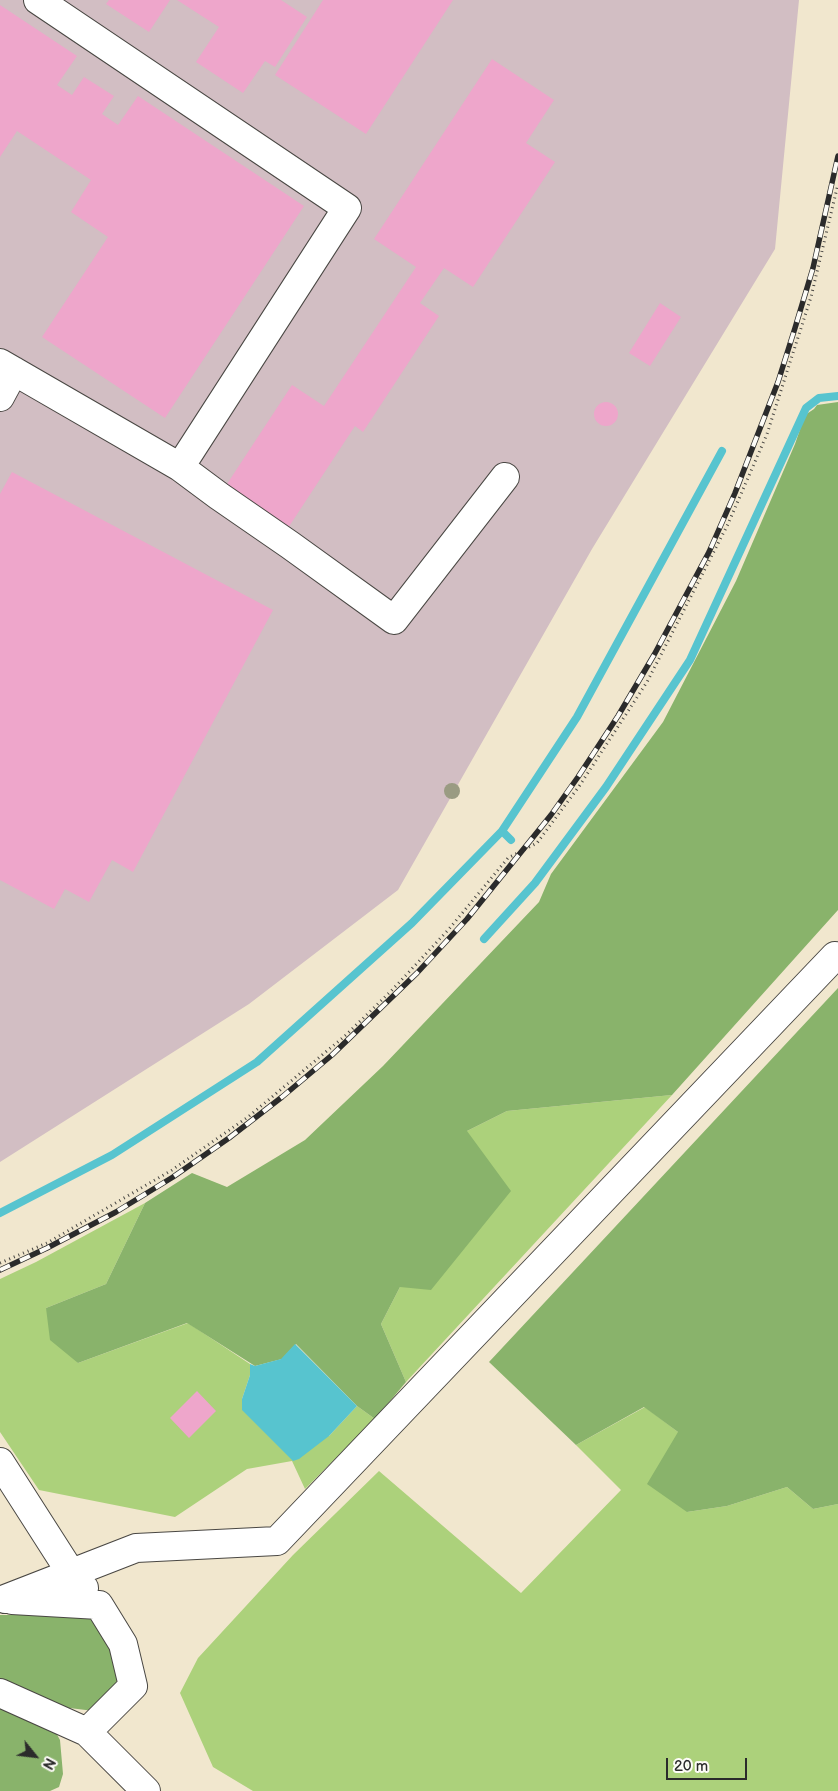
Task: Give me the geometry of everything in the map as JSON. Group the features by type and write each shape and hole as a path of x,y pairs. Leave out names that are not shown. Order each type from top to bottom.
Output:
{"street":[{"path":"38,0 347,208 180,467"},
{"path":"0,397 7,367 180,467 394,620 505,477"},
{"path":"2,1600 136,1548 277,1541 835,956"},
{"path":"0,1462 72,1573 99,1606 123,1644 133,1686 87,1732"},
{"path":"2,1600 99,1606"},
{"path":"0,1693 87,1732 146,1791"}],"path":[{"path":"0,1263 47,1243 164,1175 248,1117 346,1035 394,988 449,929 508,858 537,843 580,785 647,682 728,524 767,434 811,297 838,184"}],"shaded area":[{"path":"0,0 799,0 775,249 592,549 398,890 249,1004 0,1162"}],"green space":[{"path":"838,402 838,910 672,1095 507,1111 467,1131 511,1191 431,1290 400,1287 381,1324 406,1382 375,1419 357,1406 296,1344 282,1359 255,1366 187,1323 78,1363 50,1340 46,1308 106,1284 145,1203 192,1173 227,1187 305,1140 383,1066 539,902 551,874 663,722 736,581 795,444 805,415 817,405"},
{"path":"838,988 838,1504 813,1509 787,1487 727,1506 687,1512 647,1484 678,1432 644,1407 576,1445 489,1362"},
{"path":"672,1095 406,1382 381,1324 400,1287 467,1131 507,1111"},
{"path":"145,1203 106,1284 46,1308 78,1363 188,1323 250,1364 250,1375 242,1399 329,1436 357,1406 375,1419 305,1489 292,1461 247,1469 175,1517 39,1490 0,1432 0,1279 36,1262"},
{"path":"645,1407 678,1432 687,1512 727,1506 787,1487 813,1509 838,1504 838,1791 253,1791 213,1767 180,1693 198,1658 293,1555 379,1471 521,1593 621,1490 576,1445"},
{"path":"0,1615 88,1615 96,1620 120,1657 117,1681 109,1700 94,1711 53,1706 0,1686"},
{"path":"0,1705 54,1729 60,1740 63,1774 59,1787 50,1791 0,1791"}],"water":[{"path":"295,1344 357,1406 329,1436 299,1459 293,1461 242,1410 242,1399 250,1375 250,1364 255,1366 281,1359"}],"building":[{"path":"109,0 170,0 149,32 106,4"},
{"path":"177,0 281,0 307,17 275,67 265,61 243,93 196,62 219,27"},
{"path":"323,0 453,0 366,134 275,75"},
{"path":"0,5 77,56 57,85 72,95 84,77 114,96 102,114 118,125 138,96 304,206 165,418 42,337 108,237 71,212 91,180 17,131 0,157"},
{"path":"492,59 554,100 526,143 555,162 473,287 444,268 420,303 439,316 363,432 355,426 288,528 225,487 292,385 324,406 416,267 374,239"},
{"path":"660,303 681,317 650,366 629,353"},
{"path":"606,402 611,403 617,409 617,419 611,425 606,426 601,425 595,419 594,414 595,409 601,403"},
{"path":"12,472 273,610 133,872 112,860 89,902 65,889 54,909 0,880 0,494"},
{"path":"197,1391 216,1411 189,1438 170,1418"}],"waterway":[{"path":"484,939 535,883 606,787 690,660 806,408 819,398 838,396"},
{"path":"511,840 502,831 577,717 722,451"},
{"path":"0,1213 112,1155 257,1062 412,923 502,831"}],"railway":[{"path":"0,1270 116,1212 173,1177 229,1138 282,1097 332,1055 417,973 467,919 551,815 618,716 654,655 709,552 735,493 778,382 795,328 813,268 838,156"}]}
